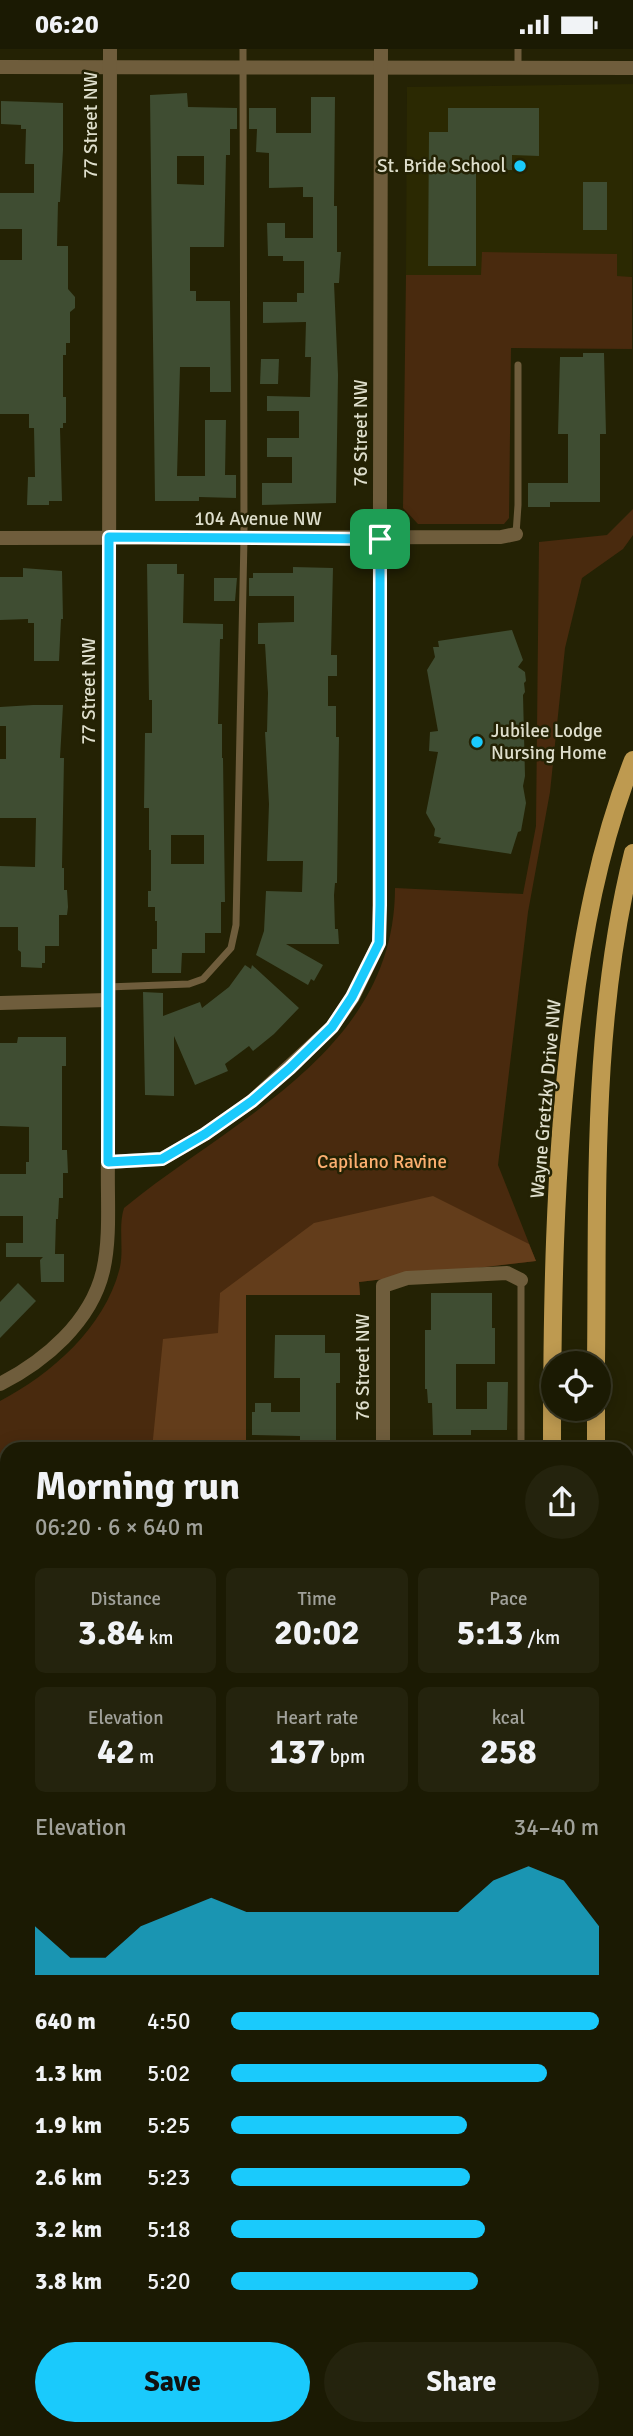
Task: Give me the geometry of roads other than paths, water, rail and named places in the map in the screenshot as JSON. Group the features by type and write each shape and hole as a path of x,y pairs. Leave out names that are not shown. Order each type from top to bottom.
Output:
{"main road":[{"name":"Wayne Gretzky Drive NW","path":"552,1442 558,1179 565,1080 578,975 589,915 607,838 633,760"},
{"path":"596,1351 599,1078 615,932 633,853"},
{"path":"596,1421 596,1442"}],"street":[{"name":"77 Street NW","path":"0,1384 34,1363 75,1327 92,1299 104,1269 108,1162 110,49"},
{"name":"76 Street NW","path":"108,1162 162,1159 205,1134 252,1101 332,1027 352,997 379,943 381,49"},
{"path":"0,67 633,68"},
{"name":"104 Avenue NW","path":"0,538 380,539 501,537 516,534"},
{"path":"0,1003 107,994"},
{"name":"76 Street NW","path":"383,1442 383,1286 407,1277 507,1273 521,1280"}],"lane":[{"path":"107,994 189,984 203,979 232,948 236,925 244,538 243,49"},
{"path":"518,49 518,68"},
{"path":"516,534 519,365"},
{"path":"521,1280 521,1442"}],"place":[{"name":"St. Bride School","path":"520,166"},
{"name":"Jubilee Lodge Nursing Home","path":"477,742"}],"park label":[{"name":"Capilano Ravine","path":"382,1162"}]}
